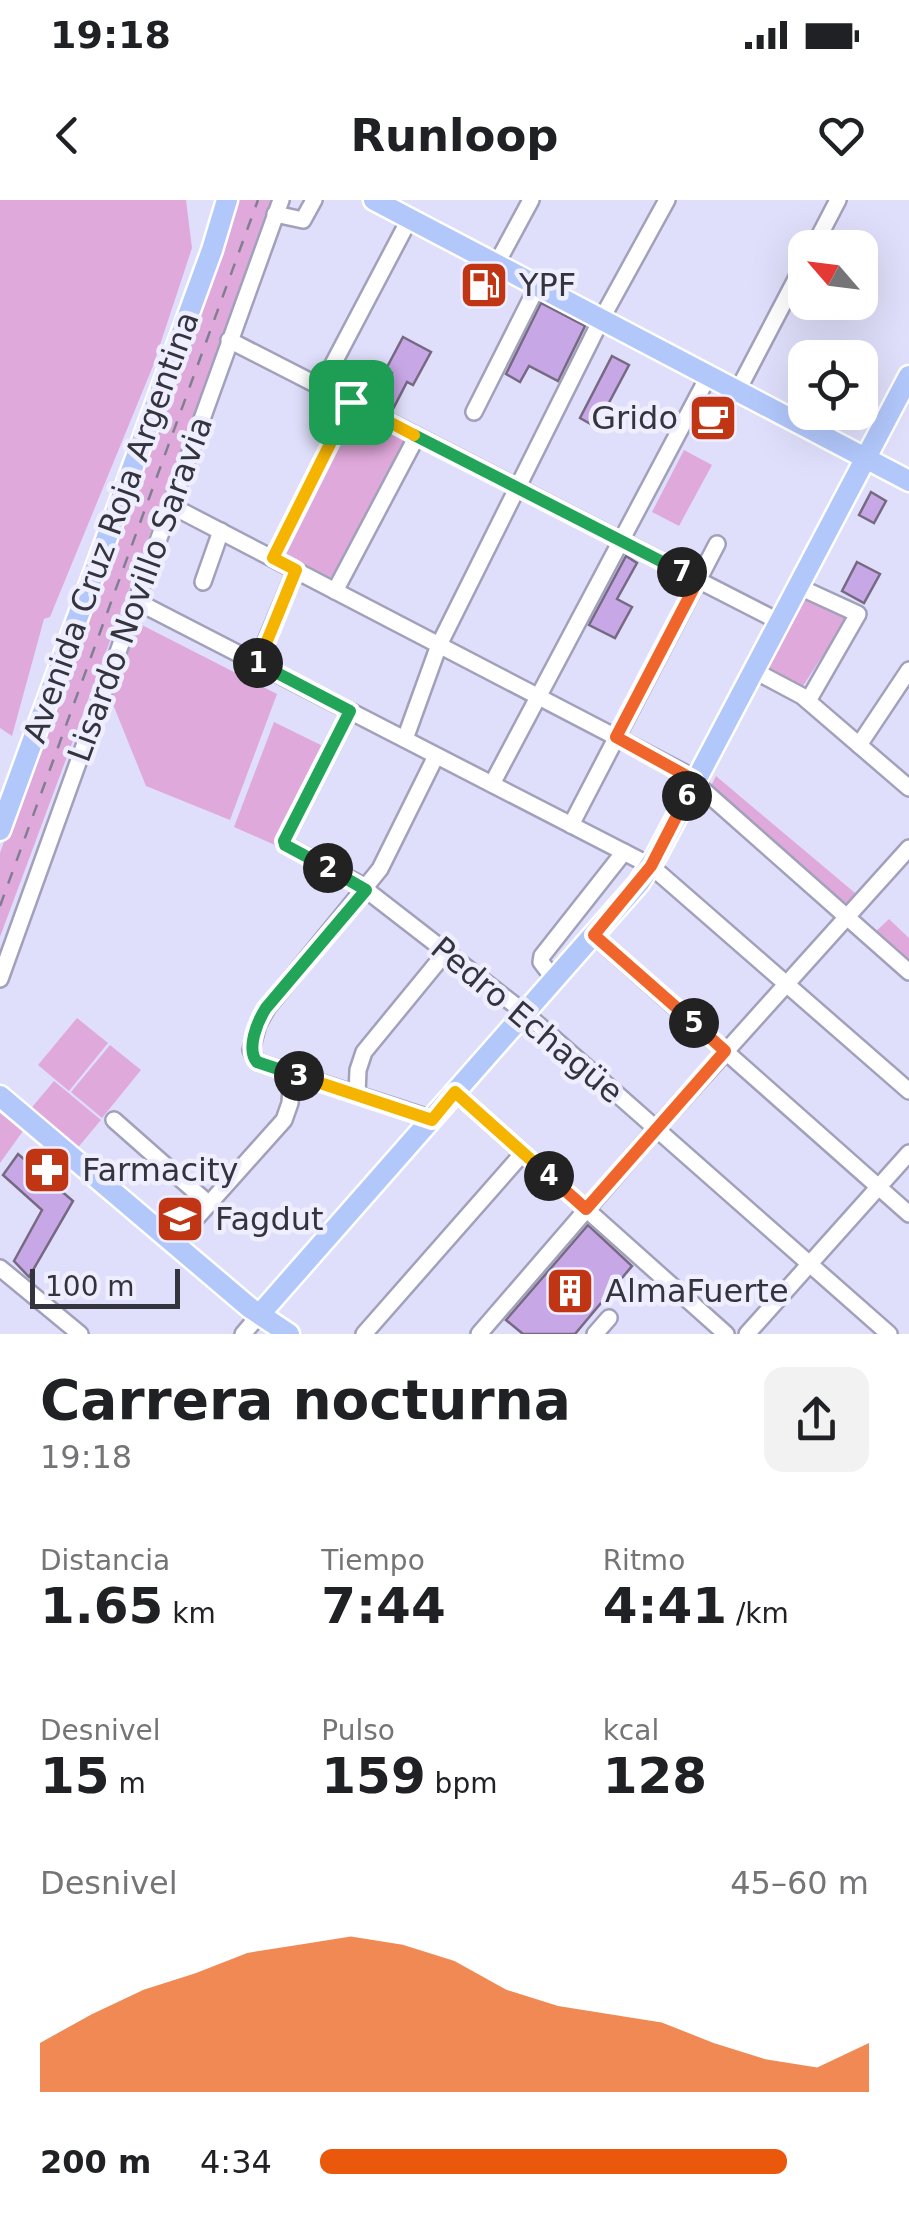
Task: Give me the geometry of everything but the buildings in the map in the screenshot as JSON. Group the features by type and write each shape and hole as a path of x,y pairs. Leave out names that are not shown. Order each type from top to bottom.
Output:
{"main road":[{"name":"Avenida Cruz Roja Argentina","path":"201,280 213,200"},
{"name":"Avenida Cruz Roja Argentina","path":"0,830 227,200"},
{"path":"384,202 909,480"},
{"path":"260,1314 651,866 909,376"},
{"path":"0,1096 289,1334"}],"street":[{"path":"278,207 303,220 314,200"},
{"path":"497,263 531,200"},
{"path":"405,739 439,645 602,318 667,200"},
{"path":"822,230 838,200"},
{"name":"Lisardo Novillo Saravia","path":"0,978 278,207"},
{"path":"321,387 410,218"},
{"path":"474,412 538,285"},
{"path":"738,390 788,294"},
{"path":"229,340 778,621"},
{"path":"492,784 709,374"},
{"path":"273,558 351,402"},
{"path":"334,591 416,436"},
{"path":"170,506 694,780 909,972"},
{"path":"203,582 222,531"},
{"path":"571,824 717,544"},
{"path":"257,663 296,570"},
{"path":"798,586 858,614 808,701"},
{"path":"136,601 651,866 909,1091"},
{"path":"752,670 808,701 909,788"},
{"path":"859,745 909,670"},
{"name":"Pedro Echagüe","path":"350,711 285,845 366,890 524,1013 888,1334"},
{"path":"432,1120 292,1074 254,1059 252,1050 261,1016 366,890 387,857 436,756"},
{"path":"479,1334 725,1051 909,848"},
{"path":"554,980 541,962 542,956 624,852"},
{"path":"594,935 909,1214"},
{"path":"358,1094 358,1070 364,1052 446,952"},
{"path":"174,1243 284,1120 292,1074"},
{"path":"455,1092 715,1331"},
{"path":"114,1120 208,1202"},
{"path":"364,1334 523,1153"},
{"path":"748,1334 909,1153"},
{"path":"0,1268 80,1334"},
{"path":"243,1334 260,1314"},
{"path":"595,1334 610,1318"}],"shaded area":[{"path":"0,200 186,200 192,248 153,366 50,617 44,619 12,736 0,728"},
{"path":"229,200 274,200 189,439 185,439 0,937 0,853"},
{"path":"352,411 411,440 335,581 282,553"},
{"path":"684,450 712,465 679,526 652,512"},
{"path":"805,594 849,615 801,689 762,669"},
{"path":"134,621 277,694 230,820 146,786 110,697"},
{"path":"274,722 329,749 275,845 234,827"},
{"path":"716,776 861,898 847,911 709,790"},
{"path":"889,919 909,938 909,968 871,936"},
{"path":"77,1018 108,1043 69,1091 38,1065"},
{"path":"110,1045 141,1070 102,1118 71,1092"},
{"path":"54,1081 101,1120 75,1151 28,1112"},
{"path":"0,1113 23,1131 0,1163"}],"railway":[{"path":"0,906 258,200"}],"place":[{"name":"YPF","path":"484,285"},
{"name":"Grido","path":"713,418"},
{"name":"Farmacity","path":"47,1170"},
{"name":"Fagdut","path":"180,1219"},
{"name":"AlmaFuerte","path":"570,1291"}],"route":[{"path":"351,402 698,580 616,737 694,780 651,866 594,935 725,1051 586,1209 455,1092 432,1120 257,1062 252,1055 261,1016 366,890 284,841 350,711 257,663 296,570 273,558 351,402"}]}
